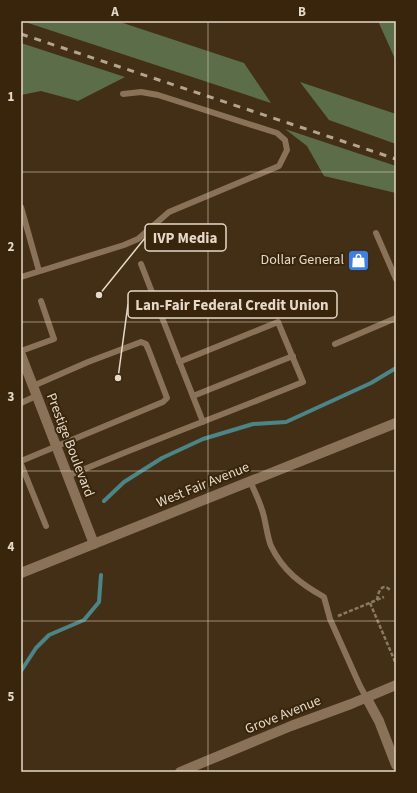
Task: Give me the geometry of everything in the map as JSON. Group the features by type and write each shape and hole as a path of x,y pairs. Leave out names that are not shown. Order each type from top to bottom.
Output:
{"street":[{"name":"Prestige Boulevard","path":"21,356 94,544"},
{"name":"West Fair Avenue","path":"21,573 396,423"},
{"name":"Grove Avenue","path":"180,772 396,685"},
{"path":"366,697 379,721 396,765"}],"lane":[{"path":"21,277 124,245 138,239 169,212 279,166 287,150 285,140 277,133 158,95 141,92 123,94"},
{"path":"21,207 39,271"},
{"path":"376,233 396,279"},
{"path":"141,264 203,422"},
{"path":"21,352 54,339 41,301"},
{"path":"335,344 396,318"},
{"path":"68,476 128,450 303,382 278,322 179,362"},
{"path":"21,403 35,391 88,362 141,342 146,344 150,351 167,398 163,402 21,462 46,526"},
{"path":"193,396 293,356"},
{"path":"250,481 263,514 271,545 287,571 309,589 324,597 330,619 366,697"}],"path":[{"path":"377,600 381,589 387,587 390,590"},
{"path":"330,619 384,597"},
{"path":"370,603 396,664"}],"green space":[{"path":"22,21 117,21 244,63 271,103"},
{"path":"378,21 396,21 396,61"},
{"path":"21,43 125,77 78,101 41,91 21,95"},
{"path":"300,82 396,114 396,144 329,120"},
{"path":"285,129 396,166 396,193 324,176 307,146"}],"waterway":[{"path":"104,501 124,482 162,458 203,439 253,424 286,422 371,383 396,368"},
{"path":"21,671 36,648 49,635 84,620 99,602 101,575"}],"railway":[{"path":"21,34 396,159"}],"place":[{"name":"Dollar General","path":"359,260"},
{"name":"IVP Media","path":"99,295"},
{"name":"Lan-Fair Federal Credit Union","path":"118,378"}]}
